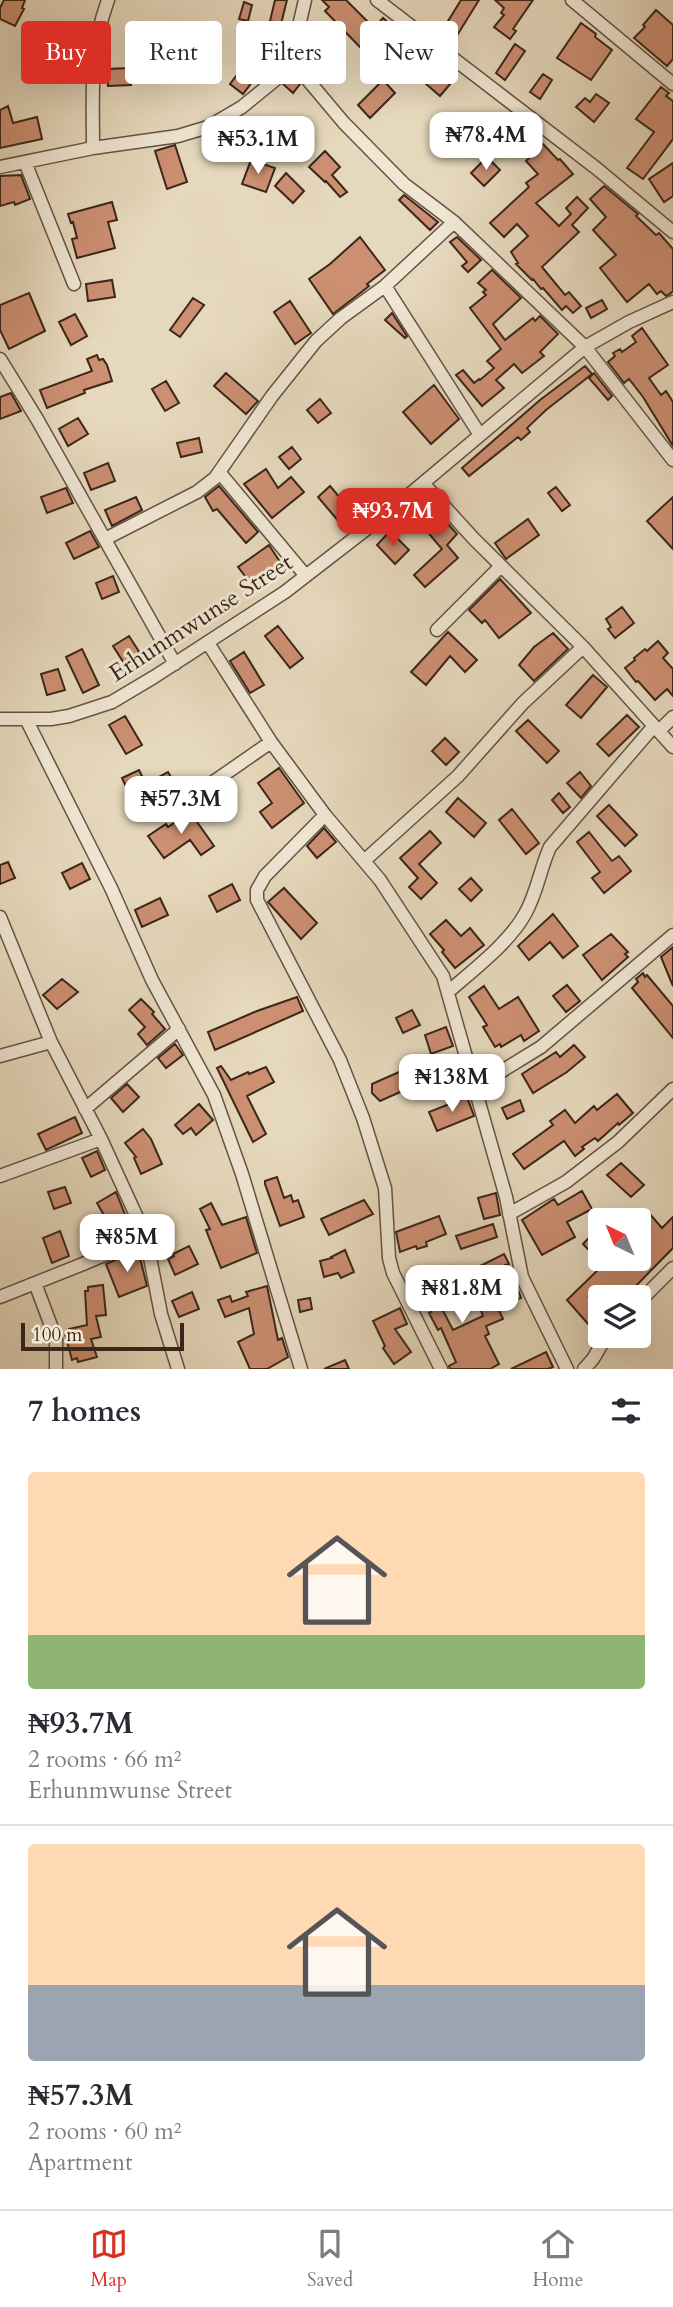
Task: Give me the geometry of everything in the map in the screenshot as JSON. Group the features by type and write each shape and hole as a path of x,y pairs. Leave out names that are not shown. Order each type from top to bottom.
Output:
{"street":[{"path":"93,148 92,71 98,27 108,0"},
{"path":"300,21 305,0"},
{"path":"377,0 596,168 673,232"},
{"path":"572,0 673,84"},
{"path":"0,167 93,148 178,136 208,127 242,107 270,84"},
{"path":"311,84 344,123 404,184 454,222 585,347 671,454"},
{"path":"25,162 74,284"},
{"path":"105,539 197,492 220,473 272,396 316,341 341,317 385,286 454,222"},
{"path":"385,286 480,435"},
{"name":"Erhunmwunse Street","path":"0,719 51,719 69,716 112,702 175,664 306,576 423,484 585,347 629,322 673,302"},
{"path":"0,359 37,419 175,664"},
{"path":"220,473 306,576"},
{"path":"423,484 583,647 673,747"},
{"path":"437,630 501,566"},
{"path":"208,643 271,742 325,815 365,860 443,976 506,1197 522,1277 566,1369"},
{"path":"365,860 458,776 523,703 583,647"},
{"path":"448,992 505,940 523,918 550,847 656,728 673,717"},
{"path":"26,719 111,888 152,980 214,1095 242,1174 301,1369"},
{"path":"173,810 271,742"},
{"path":"325,815 265,876 257,890 257,900 340,1060 363,1118 385,1188 389,1258 393,1273 441,1369"},
{"path":"0,917 51,1042 101,1139 146,1237 160,1314 178,1369"},
{"path":"476,1087 541,1047 673,935"},
{"path":"85,1109 179,1029"},
{"path":"0,1056 51,1042"},
{"path":"509,1214 566,1182 618,1142 673,1090"},
{"path":"0,1176 101,1139"},
{"path":"0,1297 146,1237"},
{"path":"651,1290 673,1268"},
{"path":"36,1283 56,1339 56,1369"},
{"path":"584,1369 599,1348"}],"building":[{"path":"4,0 25,0 24,9 15,26 0,19 0,8"},
{"path":"275,0 287,0 282,21 270,21"},
{"path":"322,0 346,0 367,21 360,21 360,47 346,33 346,21 335,21 325,11 329,7"},
{"path":"461,0 479,0 458,34 458,21 448,21"},
{"path":"495,0 533,0 513,29 516,31 510,39 494,27 504,15 501,13 504,8"},
{"path":"244,2 252,5 248,21 239,19"},
{"path":"656,10 673,25 673,59 667,66 634,38"},
{"path":"581,23 612,50 591,80 557,58"},
{"path":"515,44 525,51 505,80 496,73"},
{"path":"125,68 125,84 131,85 108,86 111,84 111,69"},
{"path":"543,74 552,80 540,99 530,92"},
{"path":"236,76 236,84 251,84 243,94 230,84"},
{"path":"283,84 300,84 293,93"},
{"path":"379,84 387,84 395,93 370,118 358,105"},
{"path":"426,84 450,84 440,96"},
{"path":"661,87 669,93 666,96 673,101 673,139 643,179 627,168 654,132 636,119"},
{"path":"596,94 609,103 594,122 576,107 585,98 590,102"},
{"path":"8,106 13,123 37,117 42,139 0,148 0,110"},
{"path":"282,138 288,145 277,156 270,149"},
{"path":"543,144 573,174 536,203 559,226 571,214 566,208 577,197 588,208 572,225 579,232 542,267 565,295 569,292 581,306 573,313 566,306 562,310 543,288 516,264 518,263 511,252 528,236 517,224 504,237 490,223 529,187 526,183 538,174 526,161"},
{"path":"175,145 187,182 167,189 155,151"},
{"path":"325,151 340,167 332,175 347,192 340,197 309,167"},
{"path":"487,157 500,170 484,186 471,173"},
{"path":"251,160 275,168 266,192 242,184"},
{"path":"673,163 673,196 664,202 649,179"},
{"path":"286,173 304,191 293,203 275,186"},
{"path":"21,175 30,199 15,205 14,202 0,206 0,176"},
{"path":"604,186 638,214 636,216 656,235 659,233 673,249 673,291 670,294 666,296 661,291 657,294 649,284 627,302 600,268 616,255 593,230 606,217 590,199"},
{"path":"404,195 438,222 430,230 399,200"},
{"path":"112,202 117,220 108,222 115,248 77,258 72,239 77,238 68,214"},
{"path":"360,237 385,270 333,314 309,279"},
{"path":"457,237 481,260 468,272 462,266 467,262 450,242"},
{"path":"492,270 521,298 493,324 505,340 533,318 535,321 540,316 558,334 540,352 544,356 522,373 514,364 496,380 504,388 482,406 456,375 463,370 474,383 480,380 494,368 487,361 501,349 470,308 486,295 483,292 486,290 478,283"},
{"path":"112,280 115,297 88,301 86,284"},
{"path":"29,293 45,331 9,349 0,330 0,305"},
{"path":"193,298 204,305 180,337 170,330"},
{"path":"602,300 607,309 591,318 586,308"},
{"path":"290,301 311,333 295,344 274,312"},
{"path":"392,313 407,336 405,338 385,320"},
{"path":"75,314 87,336 71,345 59,322"},
{"path":"642,328 668,365 649,378 661,395 666,391 673,402 673,446 643,397 629,379 624,383 608,362 615,356 613,353 620,349 622,352 636,342 632,336"},
{"path":"97,355 99,360 103,359 107,365 112,381 84,390 85,393 47,408 40,390 92,371 87,359"},
{"path":"585,366 592,374 546,410 527,428 530,432 521,440 518,437 469,476 462,468 540,400"},
{"path":"226,373 258,401 246,414 214,386"},
{"path":"594,373 612,396 608,400 589,378"},
{"path":"166,381 179,403 165,411 152,389"},
{"path":"434,385 459,419 431,444 403,412"},
{"path":"11,393 21,411 0,419 0,397"},
{"path":"320,399 331,413 318,423 307,410"},
{"path":"78,418 88,434 68,446 59,429"},
{"path":"199,438 202,452 181,457 177,443"},
{"path":"292,447 301,459 289,469 279,457"},
{"path":"108,463 115,481 91,490 84,473"},
{"path":"266,469 278,488 291,477 304,492 272,518 244,484"},
{"path":"219,486 258,532 246,543 217,509 213,511 205,497"},
{"path":"330,486 352,512 340,523 318,497"},
{"path":"556,487 570,505 562,511 548,493"},
{"path":"66,488 73,503 47,513 41,497"},
{"path":"136,497 142,510 112,526 105,510"},
{"path":"673,497 673,549 647,521"},
{"path":"429,503 457,534 447,545 458,558 425,587 414,575 442,549 414,516"},
{"path":"528,519 539,535 506,559 495,543"},
{"path":"90,531 99,547 74,559 66,543"},
{"path":"390,531 409,550 395,564 377,545"},
{"path":"269,545 284,568 256,590 238,567"},
{"path":"113,576 119,592 102,599 96,583"},
{"path":"500,579 531,613 499,638 485,620 482,623 469,610"},
{"path":"622,607 634,623 615,638 608,629 611,627 606,619"},
{"path":"278,626 303,658 290,668 265,636"},
{"path":"448,632 477,660 465,672 450,656 426,685 411,672"},
{"path":"553,633 568,649 534,681 519,665 534,647"},
{"path":"129,636 145,661 129,671 113,646"},
{"path":"658,641 668,653 663,658 673,669 673,696 667,689 655,700 625,668"},
{"path":"82,649 99,685 83,693 66,657"},
{"path":"244,652 264,685 250,693 230,661"},
{"path":"58,669 65,690 47,695 41,674"},
{"path":"593,675 607,687 581,718 566,705"},
{"path":"627,715 639,727 609,756 597,744"},
{"path":"125,716 142,745 126,754 109,725"},
{"path":"528,720 559,751 547,763 516,731"},
{"path":"445,738 459,752 446,765 432,751"},
{"path":"279,768 304,803 272,828 260,812 272,803 258,783"},
{"path":"139,770 146,784 168,772 178,789 166,796 162,787 133,801 122,778"},
{"path":"580,772 591,786 581,798 567,783"},
{"path":"559,793 570,807 563,813 552,800"},
{"path":"458,798 486,823 474,837 446,812"},
{"path":"609,805 637,835 625,846 597,816"},
{"path":"512,809 539,843 526,854 499,820"},
{"path":"190,812 214,846 201,855 190,840 164,858 148,836 166,824 168,827"},
{"path":"324,828 336,842 317,858 307,846"},
{"path":"430,831 441,843 419,864 437,883 421,899 409,887 418,878 400,858"},
{"path":"589,832 612,861 619,856 631,871 604,893 592,878 600,872 577,842"},
{"path":"8,862 15,878 0,884 0,865"},
{"path":"82,863 90,879 70,889 62,873"},
{"path":"471,878 482,890 471,901 459,889"},
{"path":"232,884 240,900 217,912 209,896"},
{"path":"284,888 317,923 301,939 268,902"},
{"path":"160,898 168,915 142,927 135,910"},
{"path":"553,914 578,946 563,958 550,942 529,960 518,946"},
{"path":"446,920 461,936 470,928 484,945 455,968 430,934"},
{"path":"611,934 628,952 625,954 628,957 602,980 583,955"},
{"path":"673,947 673,986 661,957"},
{"path":"643,973 673,1006 673,1038 632,988"},
{"path":"62,979 78,992 57,1009 43,995"},
{"path":"567,985 580,1001 566,1012 553,996"},
{"path":"484,986 499,1009 518,997 539,1031 524,1041 521,1035 501,1047 500,1044 495,1047 483,1027 487,1025 469,997"},
{"path":"297,997 303,1011 215,1050 208,1032"},
{"path":"141,999 165,1029 147,1045 138,1034 145,1027 129,1010"},
{"path":"412,1010 420,1025 403,1033 396,1018"},
{"path":"446,1027 453,1046 431,1054 425,1035"},
{"path":"175,1044 183,1055 166,1068 158,1058"},
{"path":"574,1045 585,1057 533,1093 522,1074 556,1052 560,1057"},
{"path":"221,1066 231,1080 266,1067 274,1082 247,1096 266,1134 253,1142 217,1068"},
{"path":"408,1068 416,1085 380,1101 372,1093 372,1084"},
{"path":"127,1084 139,1097 123,1112 111,1098"},
{"path":"617,1094 633,1113 598,1141 595,1138 582,1147 584,1149 575,1156 564,1141 524,1169 513,1154 553,1125 550,1121 565,1110 575,1123 594,1106 597,1110"},
{"path":"467,1097 474,1116 437,1131 429,1112"},
{"path":"520,1100 524,1111 507,1119 502,1108"},
{"path":"199,1104 213,1120 196,1135 191,1128 183,1134 175,1125"},
{"path":"75,1117 82,1133 46,1150 38,1134"},
{"path":"143,1129 151,1139 162,1164 141,1174 134,1158 136,1157 125,1143"},
{"path":"97,1151 105,1170 91,1177 82,1158"},
{"path":"621,1163 644,1185 631,1197 607,1175"},
{"path":"277,1177 284,1198 291,1195 293,1202 298,1200 304,1217 280,1226 265,1184 265,1181"},
{"path":"65,1187 71,1203 54,1209 48,1192"},
{"path":"582,1191 591,1208 567,1222 575,1237 542,1255 522,1220 554,1199 558,1205"},
{"path":"116,1192 132,1232 109,1243 101,1229 109,1224 97,1203"},
{"path":"496,1193 500,1215 484,1219 478,1198"},
{"path":"364,1200 373,1214 329,1235 321,1219"},
{"path":"211,1203 222,1225 246,1217 257,1253 221,1268 206,1230 210,1229 200,1209"},
{"path":"651,1215 662,1228 673,1217 673,1248 651,1270"},
{"path":"439,1216 446,1234 426,1242 427,1246 417,1249 416,1246 400,1252 396,1232"},
{"path":"493,1224 497,1237 461,1249 456,1236"},
{"path":"60,1231 69,1256 52,1263 43,1238"},
{"path":"189,1246 198,1264 175,1275 168,1259"},
{"path":"138,1250 147,1286 119,1297 106,1264"},
{"path":"345,1250 354,1272 341,1278 338,1273 324,1277 320,1261"},
{"path":"504,1254 509,1264 505,1265 508,1272 500,1276 496,1270 483,1277 478,1267"},
{"path":"452,1266 462,1283 437,1299 453,1330 483,1316 479,1306 494,1299 503,1319 486,1326 489,1334 485,1336 499,1364 490,1369 450,1369 449,1366 456,1362 441,1328 438,1330 417,1289"},
{"path":"597,1271 650,1271 637,1285 588,1285 588,1324 567,1300"},
{"path":"103,1285 106,1315 96,1316 101,1337 91,1339 97,1357 78,1362 77,1358 72,1360 65,1334 70,1333 69,1329 87,1325 85,1291 88,1291 88,1287"},
{"path":"267,1286 278,1340 282,1338 288,1357 267,1369 250,1369 238,1342 254,1334 249,1308 225,1317 218,1300 230,1296 232,1302 248,1296 246,1292"},
{"path":"517,1287 521,1298 512,1301 508,1290"},
{"path":"192,1292 199,1309 179,1317 172,1301"},
{"path":"310,1298 312,1309 300,1312 298,1300"},
{"path":"400,1308 407,1324 395,1329 411,1352 394,1364 383,1348 385,1346 373,1321"},
{"path":"546,1352 553,1367 511,1369"},
{"path":"345,1360 349,1369 324,1369"}]}
